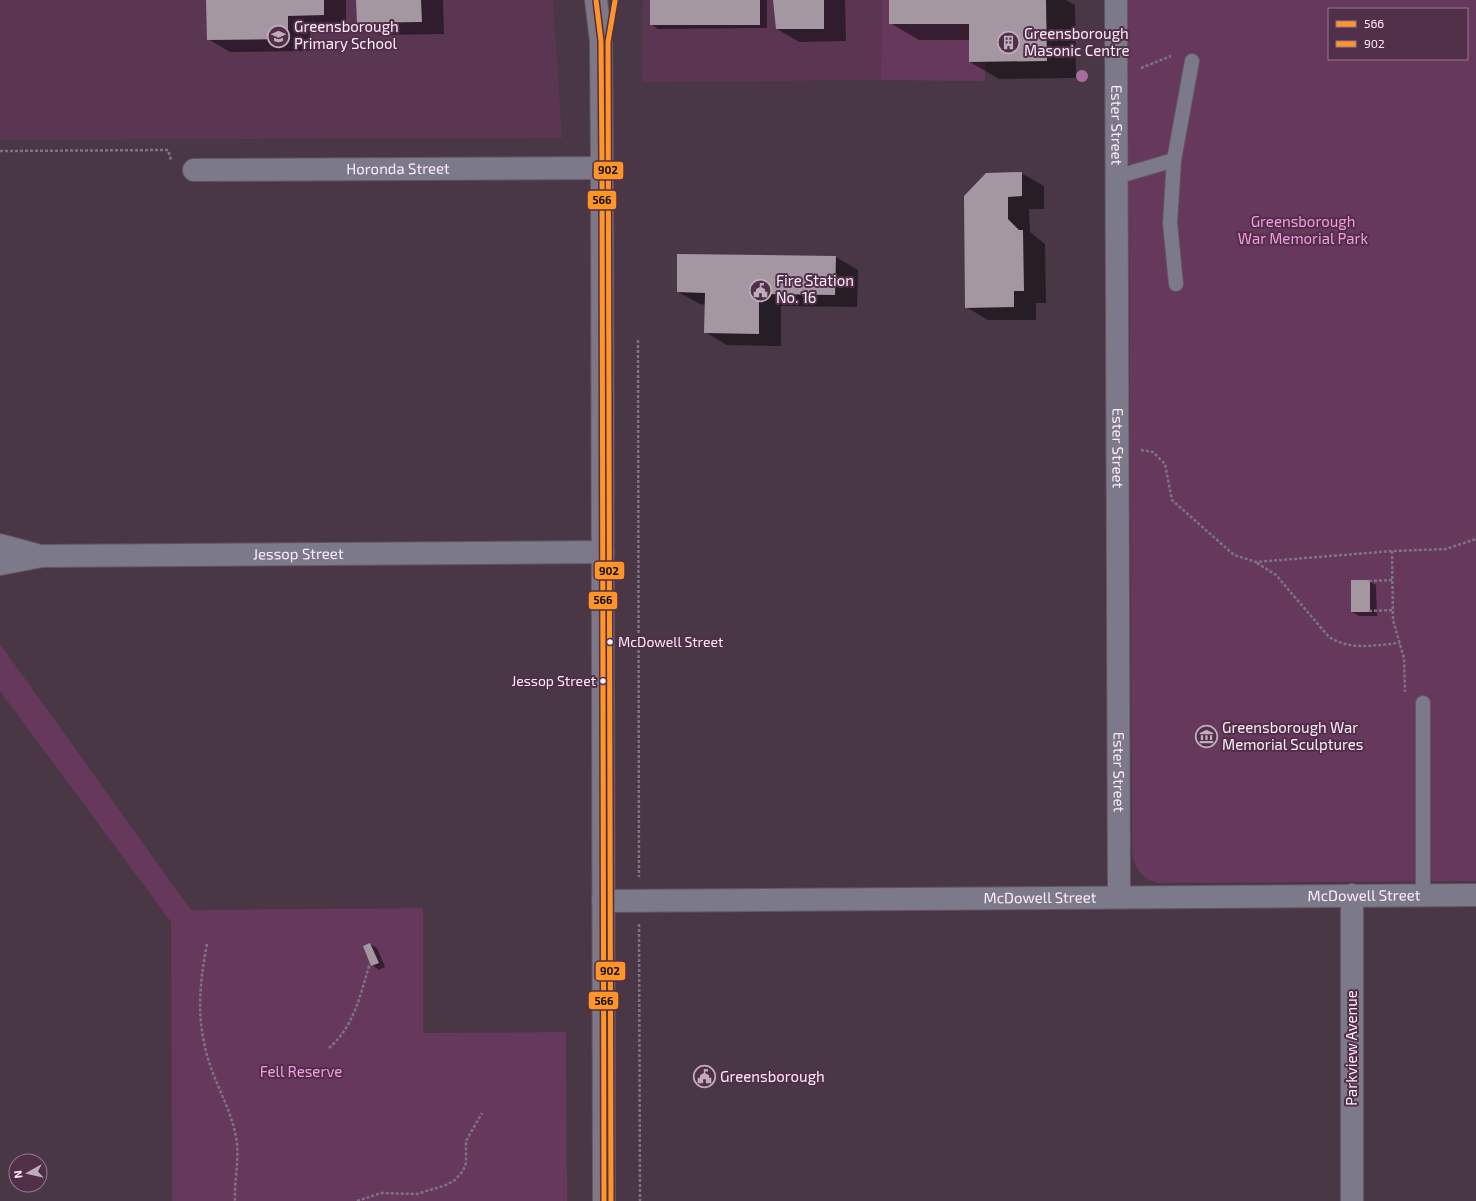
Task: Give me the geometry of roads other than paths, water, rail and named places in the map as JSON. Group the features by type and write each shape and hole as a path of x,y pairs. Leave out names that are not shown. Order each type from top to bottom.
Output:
{"main road":[{"path":"596,0 601,41 602,168 604,1201"},
{"path":"601,41 608,0"}],"street":[{"name":"Ester Street","path":"1116,0 1119,897"},
{"name":"Horonda Street","path":"194,170 602,168"},
{"name":"Jessop Street","path":"0,545 42,556"},
{"name":"Jessop Street","path":"0,564 42,556 603,552"},
{"name":"Parkview Avenue","path":"1352,895 1352,1201"},
{"name":"McDowell Street","path":"603,901 1476,895"}],"lane":[{"path":"1176,284 1170,223 1174,160 1192,61"},
{"path":"1116,176 1174,160"},
{"path":"1423,703 1423,895"}],"place":[{"name":"Greensborough Primary School","path":"278,36"},
{"name":"Greensborough Masonic Centre","path":"1008,43"},
{"name":"Fire Station No. 16","path":"761,290"},
{"name":"McDowell Street","path":"610,642"},
{"name":"Jessop Street","path":"603,681"},
{"name":"Greensborough War Memorial Sculptures","path":"1206,737"},
{"name":"Greensborough","path":"704,1077"}],"park label":[{"name":"Greensborough War Memorial Park","path":"1303,230"},
{"name":"Fell Reserve","path":"301,1072"}]}
